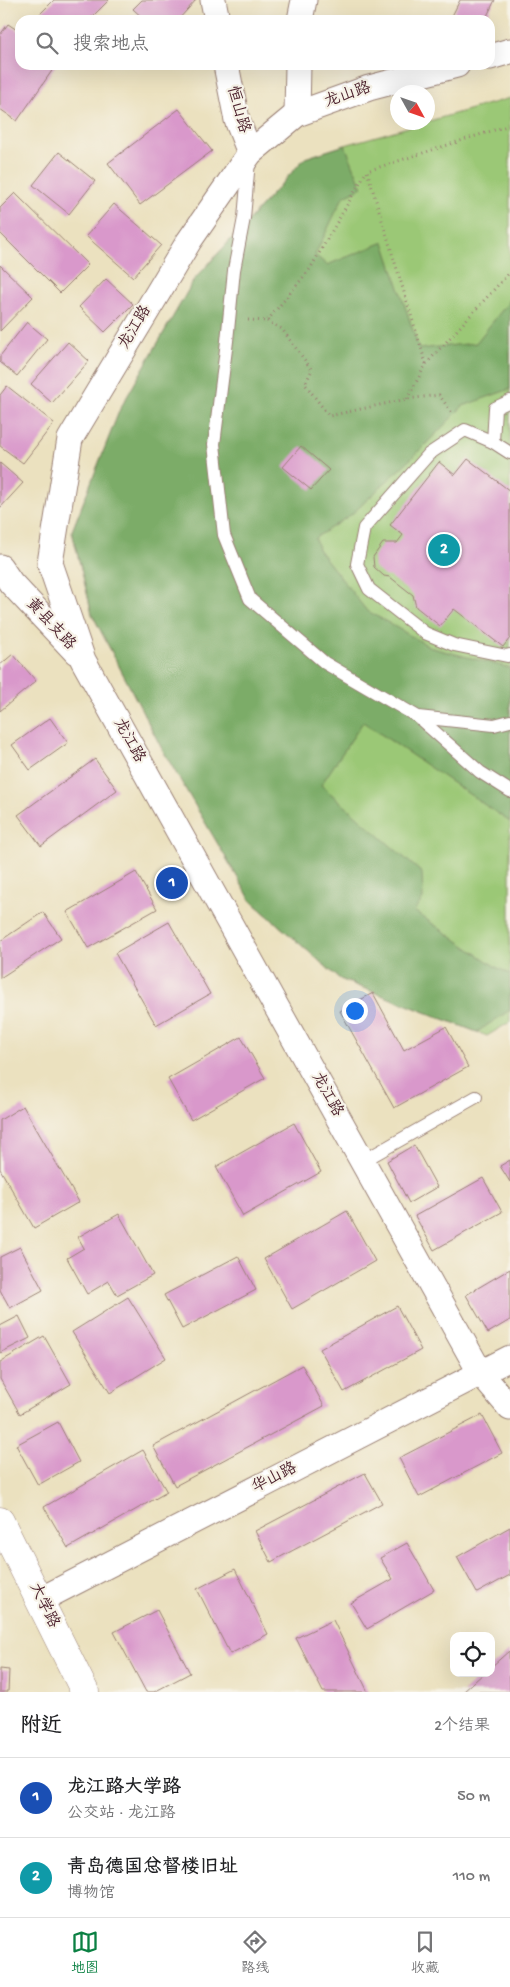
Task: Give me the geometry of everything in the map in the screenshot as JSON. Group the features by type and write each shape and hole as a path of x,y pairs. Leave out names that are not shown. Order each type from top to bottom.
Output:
{"main road":[{"name":"大学路","path":"0,1521 85,1692"}],"street":[{"path":"213,0 216,15"},
{"path":"301,15 304,0"},
{"path":"495,55 510,51"},
{"name":"恒山路","path":"227,70 237,120 250,154"},
{"path":"297,114 298,70"},
{"name":"龙山路","path":"297,114 369,88 438,70"},
{"name":"龙江路","path":"297,114 250,154 189,241 70,439 50,563 82,660 481,1374 510,1408"},
{"name":"黄县支路","path":"0,567 11,583 82,660"},
{"name":"华山路","path":"40,1600 510,1358"}],"lane":[{"path":"250,154 244,218 234,270 214,444 224,534 250,600 325,664 418,717 480,772 510,791"},
{"path":"494,442 495,408 510,401"},
{"path":"510,453 494,442 466,430 428,454 364,528 357,564 369,589 426,633 454,645 507,656 510,655"},
{"path":"418,717 494,725 510,721"},
{"path":"363,1161 476,1097"}],"path":[{"path":"267,321 310,269 367,171 510,124"},
{"path":"367,171 426,364"},
{"path":"407,399 426,364 510,272"},
{"path":"229,318 267,321 282,329 312,370 306,384 329,416 407,399 439,395 466,430"}],"green space":[{"path":"510,98 510,1022 487,1036 340,979 252,902 162,749 92,614 72,531 120,409 194,280 305,158 398,130 435,130 435,119"},
{"path":"345,145 362,187 343,197 315,255 327,265 384,242 419,349 476,343 510,300 510,389 463,406 420,450 352,514 315,538 318,549 366,610 432,648 510,668 510,822 363,722 321,785 422,873 423,899 414,911 496,967 510,974 510,1010 477,1032 340,979 252,902 162,749 92,614 72,531 120,409 194,280 305,158"}],"building":[{"path":"54,0 109,0 94,15 39,15"},
{"path":"142,0 196,0 182,15 140,15 133,9"},
{"path":"460,0 495,0 488,15 452,15"},
{"path":"8,24 15,29 15,70 53,70 17,121 0,109 0,35"},
{"path":"179,109 212,151 140,205 108,163"},
{"path":"59,152 95,181 69,214 33,185"},
{"path":"15,193 88,265 60,293 0,233 0,208"},
{"path":"114,204 161,245 133,277 86,236"},
{"path":"0,265 33,297 0,331"},
{"path":"106,279 133,304 105,332 79,307"},
{"path":"27,322 47,339 17,376 0,362 0,356"},
{"path":"68,342 89,361 52,403 31,384"},
{"path":"7,386 54,423 23,463 0,446 0,395"},
{"path":"301,446 329,470 311,490 283,467"},
{"path":"468,459 510,491 510,638 503,647 454,609 440,626 416,607 413,595 374,567 373,557 383,543 397,543 403,535 390,525 439,462 455,475"},
{"path":"0,463 23,483 0,508"},
{"path":"13,654 36,681 0,711 0,665"},
{"path":"50,718 68,743 30,770 12,745"},
{"path":"95,759 117,790 41,846 18,815"},
{"path":"136,872 157,909 88,948 67,912"},
{"path":"43,912 61,938 0,978 0,941"},
{"path":"169,922 210,994 156,1025 115,953"},
{"path":"373,993 404,1050 446,1027 468,1067 394,1108 340,1011"},
{"path":"241,1037 265,1078 191,1120 168,1079"},
{"path":"23,1106 79,1202 34,1228 0,1169 0,1120"},
{"path":"294,1123 321,1172 243,1216 216,1167"},
{"path":"414,1145 437,1187 409,1203 387,1161"},
{"path":"510,1160 510,1182 500,1166"},
{"path":"483,1178 502,1212 434,1250 415,1216"},
{"path":"347,1211 375,1261 292,1309 264,1259"},
{"path":"119,1214 153,1275 117,1295 109,1281 87,1294 67,1258 84,1248 78,1237"},
{"path":"20,1247 43,1290 10,1308 0,1290 0,1257"},
{"path":"238,1256 256,1290 182,1329 164,1295"},
{"path":"510,1269 510,1320 488,1333 466,1295"},
{"path":"128,1297 166,1358 110,1393 72,1332"},
{"path":"397,1306 421,1350 344,1392 320,1349"},
{"path":"19,1316 30,1338 0,1353 0,1326"},
{"path":"44,1336 71,1384 20,1414 0,1379 0,1362"},
{"path":"302,1365 324,1406 175,1486 153,1446"},
{"path":"482,1415 502,1453 419,1497 399,1458"},
{"path":"58,1422 79,1462 38,1485 16,1445"},
{"path":"143,1450 167,1492 68,1548 44,1507"},
{"path":"365,1473 382,1503 271,1562 255,1531"},
{"path":"510,1527 510,1575 477,1593 457,1557"},
{"path":"407,1543 434,1590 367,1629 351,1603 393,1579 380,1558"},
{"path":"235,1569 268,1634 230,1654 197,1589"},
{"path":"157,1610 190,1673 154,1692 146,1692 114,1632"},
{"path":"333,1620 368,1692 323,1692 296,1638"},
{"path":"509,1651 510,1692 463,1692 480,1677 495,1677 495,1663"},
{"path":"0,1669 9,1670 8,1692 0,1692"}],"place":[{"name":"青岛德国总督楼旧址","path":"444,550"},
{"name":"龙江路大学路","path":"172,883"}]}
